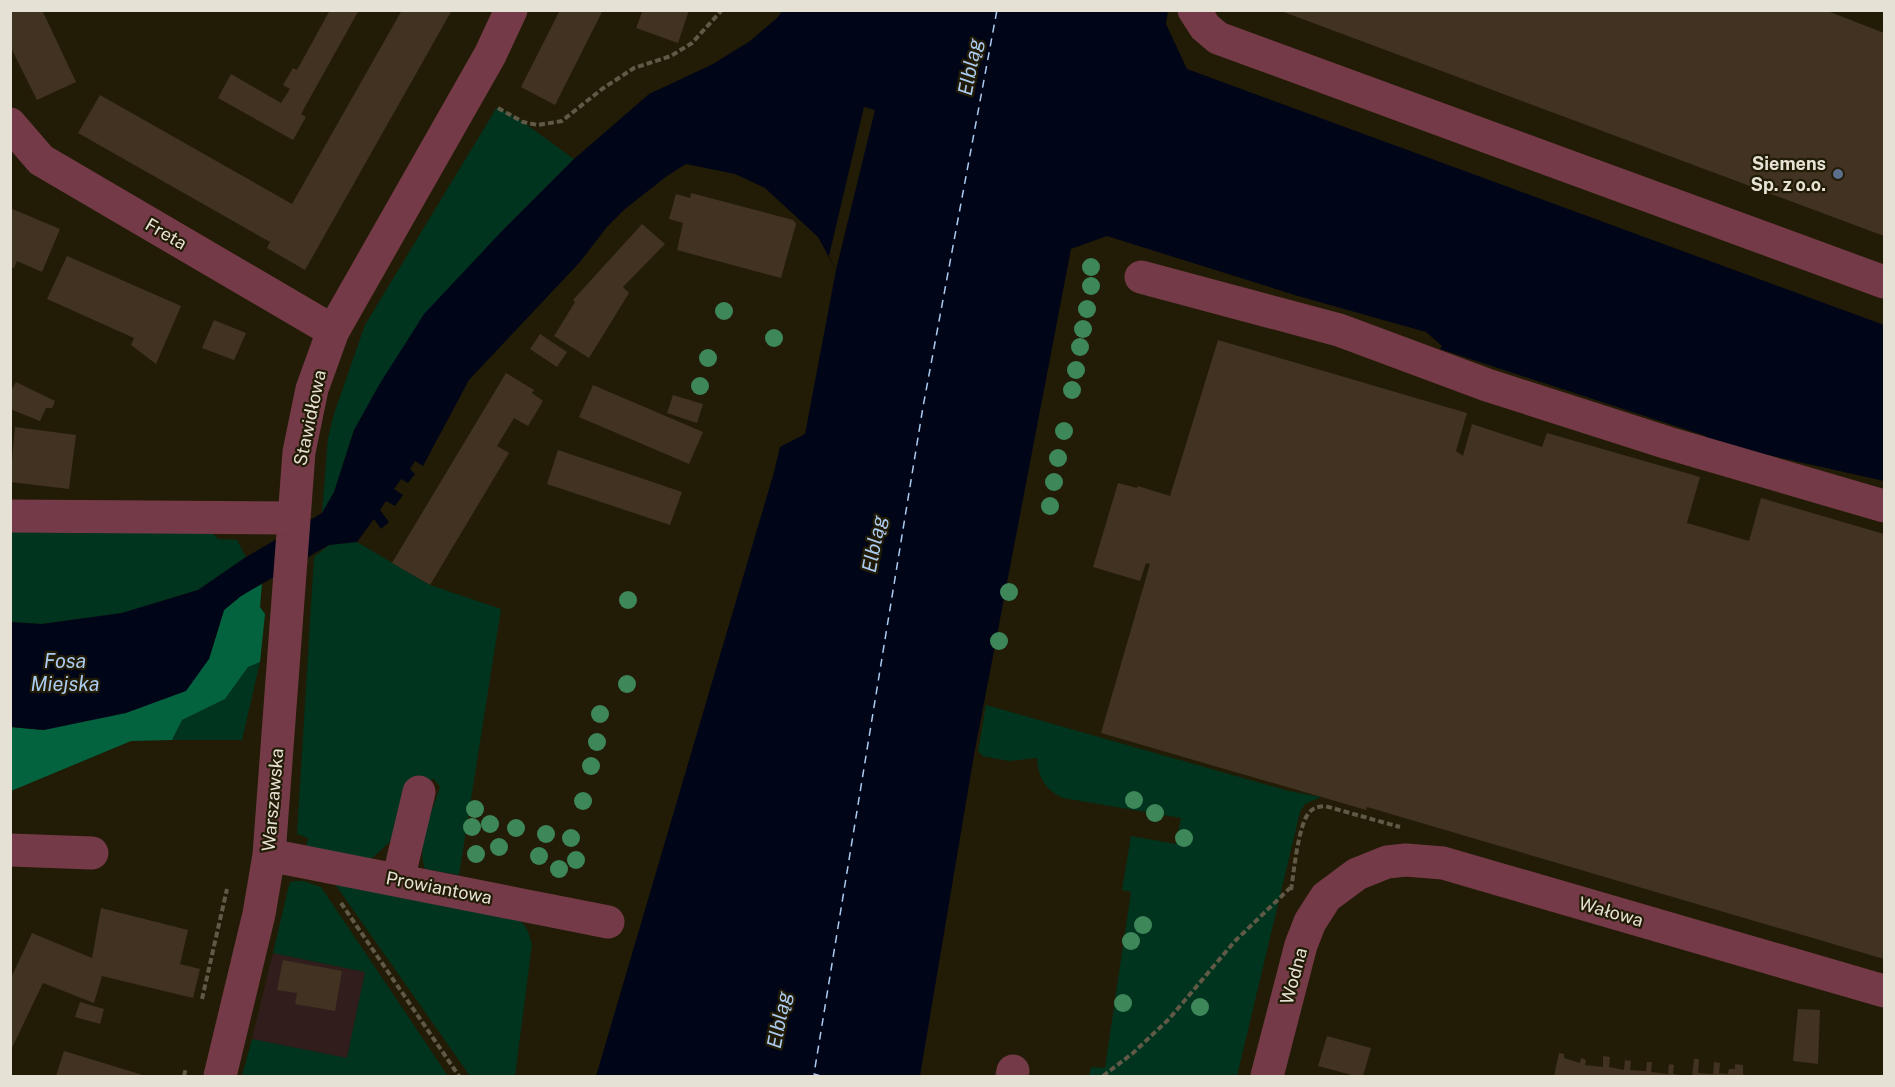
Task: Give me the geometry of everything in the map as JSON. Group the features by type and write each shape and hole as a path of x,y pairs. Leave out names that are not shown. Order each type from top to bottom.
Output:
{"street":[{"name":"Stawidłowa","path":"293,518 299,452 312,389 333,331 490,55 511,10"},
{"path":"1194,10 1206,27 1218,38 1884,282"},
{"name":"Freta","path":"10,124 41,160 333,331"},
{"path":"1141,277 1339,330 1498,389 1668,444 1884,506"},
{"path":"10,516 293,518"},
{"name":"Warszawska","path":"220,1077 259,914 269,855 293,518"},
{"path":"398,880 419,792"},
{"path":"10,850 92,853"},
{"name":"Prowiantowa","path":"269,855 608,922"},
{"name":"Wałowa","path":"1340,885 1357,874 1387,862 1406,860 1443,863 1884,991"},
{"name":"Wodna","path":"1267,1077 1301,945 1310,922 1326,897 1340,885"}],"path":[{"path":"469,91 523,122 538,125 562,121 602,89 634,68 671,56 692,43 722,10"},
{"path":"200,1008 229,883"},
{"path":"1103,1077 1169,1019 1235,941 1291,887"},
{"path":"339,901 459,1077"},
{"path":"184,1077 187,1065"}],"shaded area":[{"path":"273,953 365,972 347,1058 252,1039"}],"green space":[{"path":"497,107 523,122 574,159 500,233 354,430 334,493 322,513 328,438 365,325"},
{"path":"10,528 210,530 218,539 237,540 246,557 198,590 122,613 42,624 11,622"},
{"path":"357,542 430,585 501,609 459,875 425,869 422,849 424,838 440,787 434,779 405,784 394,838 370,860 306,849 308,838 297,834 314,557 329,545"},
{"path":"262,583 260,607 265,614 260,662 248,667 225,699 182,720 172,740 131,741 11,791 10,727 44,730 209,659 224,610"},
{"path":"260,662 242,740 172,740 182,720 225,699 248,667"},
{"path":"986,705 1289,791 1321,797 1305,804 1300,812 1237,1076 1089,1076 1091,1067 1105,1068 1131,892 1122,890 1131,836 1176,844 1181,818 1063,798 1047,787 1039,771 1037,758 1009,761 982,756 978,752"},
{"path":"294,881 303,881 321,887 448,1076 242,1076 252,1039 347,1058 365,972 273,953 289,885"},
{"path":"335,884 522,922 532,944 515,1076 470,1076"}],"water":[{"path":"782,11 1168,11 1166,24 1187,69 1884,325 1884,481 1706,441 1706,436 1440,349 1442,346 1426,332 1298,296 1107,236 1071,249 974,755 920,1076 596,1076 780,447 805,434 836,270 818,237 765,188 735,174 686,164 625,209 607,227 580,262 469,380 423,466 415,461 410,469 415,474 408,483 401,479 394,489 403,495 395,506 386,501 380,510 389,522 381,529 374,519 357,542 329,545 241,596 224,610 209,659 186,691 126,713 44,730 11,727 10,622 42,624 122,613 198,590 246,557 322,513 334,492 354,430 379,385 424,314 574,159 649,94 713,64 750,41"}],"pier":[{"path":"864,107 875,110 836,270 829,256"}],"building":[{"path":"10,10 42,10 76,82 37,100 10,46"},
{"path":"330,10 359,10 301,114 306,117 293,140 218,98 231,74 281,103 290,89 283,85 293,68 297,70"},
{"path":"402,10 452,10 305,270 267,248 270,242 78,133 100,95 292,204"},
{"path":"560,10 603,10 555,105 521,87"},
{"path":"643,10 689,10 678,43 636,28"},
{"path":"1825,10 1884,33 1884,236 1281,11"},
{"path":"691,193 793,220 796,224 781,278 677,250 683,223 669,219 676,194 690,198"},
{"path":"10,208 60,229 42,272 17,261 14,268 10,267"},
{"path":"642,224 665,244 623,287 629,293 589,358 554,336 575,302 573,300"},
{"path":"67,256 181,306 156,364 131,345 134,338 47,299"},
{"path":"214,320 246,333 234,360 202,348"},
{"path":"540,334 567,352 557,367 530,349"},
{"path":"1218,340 1467,413 1456,451 1463,456 1472,424 1542,447 1547,433 1700,477 1687,523 1749,541 1761,498 1884,534 1884,959 1367,807 1366,810 1101,733 1150,564 1146,563 1140,581 1093,567 1118,483 1137,488 1138,486 1170,496"},
{"path":"506,373 534,390 532,393 543,401 528,426 514,418 497,446 509,453 430,585 392,563"},
{"path":"16,382 55,401 52,408 46,408 40,421 10,409 10,393"},
{"path":"593,385 703,432 689,464 579,417"},
{"path":"673,395 703,404 697,423 667,413"},
{"path":"15,427 76,435 69,489 10,482"},
{"path":"558,450 682,492 670,525 547,484"},
{"path":"101,908 188,930 180,964 200,969 193,998 102,976 94,1003 43,983 10,1052 10,980 32,933 92,958"},
{"path":"283,960 342,971 335,1011 295,1004 297,993 277,990"},
{"path":"80,1002 104,1009 100,1024 75,1017"},
{"path":"1798,1009 1820,1010 1818,1064 1793,1061"},
{"path":"1327,1036 1371,1048 1363,1076 1318,1066"},
{"path":"64,1051 146,1076 56,1076"},
{"path":"1559,1053 1564,1054 1564,1058 1580,1063 1581,1058 1586,1060 1585,1065 1603,1067 1603,1056 1610,1057 1609,1067 1624,1070 1625,1060 1631,1061 1630,1070 1646,1071 1647,1062 1652,1062 1651,1072 1668,1074 1669,1064 1674,1065 1673,1074 1681,1076 1554,1076"},
{"path":"1694,1059 1699,1059 1698,1073 1713,1074 1714,1062 1720,1063 1719,1073 1728,1074 1729,1069 1735,1069 1735,1064 1743,1065 1743,1074 1748,1076 1692,1076"}],"ferry route":[{"path":"821,1076 814,1074 923,407 997,10"}],"place":[{"name":"Siemens Sp. z o.o.","path":"1838,174"}],"water label":[{"name":"Elbląg","path":"970,67"},
{"name":"Elbląg","path":"874,544"},
{"name":"Fosa Miejska","path":"65,672"},
{"name":"Elbląg","path":"779,1020"}]}
